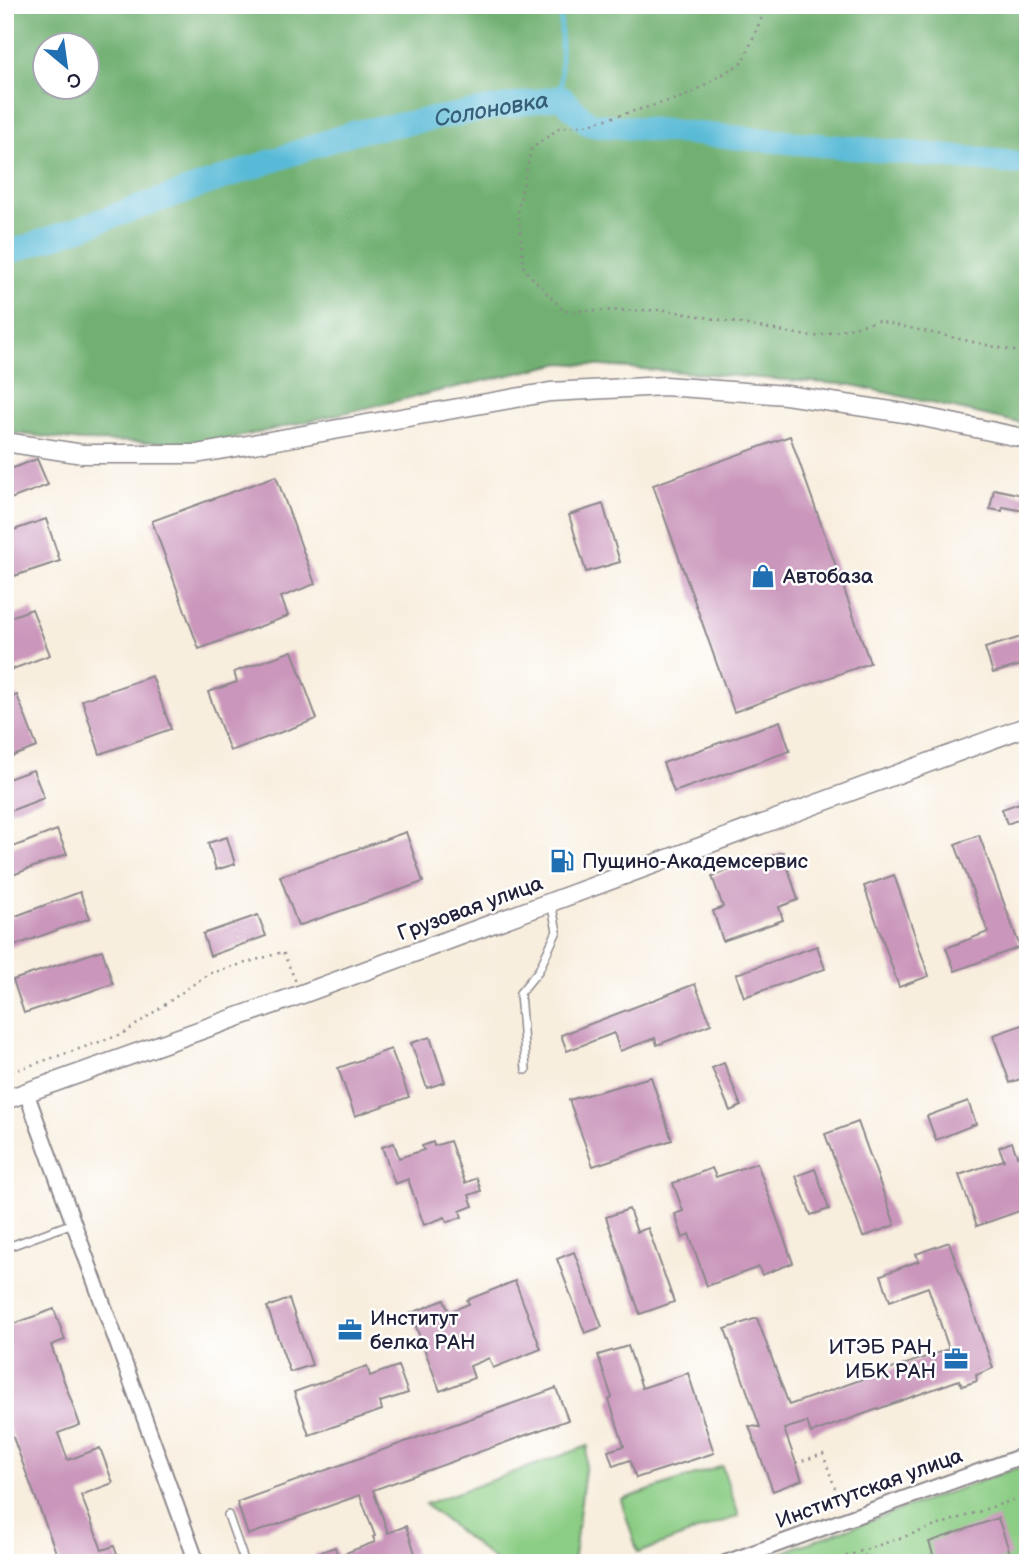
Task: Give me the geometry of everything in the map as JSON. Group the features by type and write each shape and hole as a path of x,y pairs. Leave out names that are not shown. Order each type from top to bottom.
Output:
{"street":[{"path":"5,442 83,454 196,454 550,392 665,386 786,395 904,413 1028,439"},
{"name":"Грузовая улица","path":"5,1100 302,994 1028,726"},
{"path":"26,1092 197,1563"},
{"name":"Институтская улица","path":"725,1563 1028,1454"}],"lane":[{"path":"526,1070 520,993 539,970 557,931 551,902"},
{"path":"5,1248 74,1223"},
{"path":"228,1516 245,1563"}],"path":[{"path":"767,5 743,62 686,96 589,124 559,128 531,149 518,209 524,269 564,311 666,310 813,337 878,321 1028,354"},
{"path":"5,1074 123,1034 208,974 283,952 302,994"},
{"path":"796,1463 823,1454 835,1488"},
{"path":"826,1563 1028,1495"},
{"path":"862,1563 867,1550"}],"green space":[{"path":"5,5 1028,5 1028,425 852,385 562,363 213,443 80,441 5,432"},
{"path":"588,1446 573,1563 498,1563 425,1504"},
{"path":"1028,1464 1028,1563 752,1563"},
{"path":"722,1466 739,1516 638,1553 621,1500"}],"building":[{"path":"790,436 870,663 734,712 653,485"},
{"path":"37,459 48,485 5,501 5,471"},
{"path":"276,476 315,584 281,597 288,616 199,649 152,521"},
{"path":"994,489 1027,496 1024,511 1003,507 1002,511 990,509"},
{"path":"603,504 620,562 586,572 569,515"},
{"path":"46,519 60,561 5,579 5,533"},
{"path":"32,609 50,655 5,672 5,619"},
{"path":"1028,635 1028,663 993,673 985,648"},
{"path":"292,651 317,719 230,751 208,692 237,682 234,672"},
{"path":"152,676 171,729 100,754 82,700"},
{"path":"17,695 37,747 5,759 5,700"},
{"path":"780,721 790,751 674,792 663,763"},
{"path":"33,770 44,798 5,813 5,780"},
{"path":"1028,800 1028,816 1007,824 1002,809"},
{"path":"57,830 67,854 5,878 5,850"},
{"path":"406,832 423,882 298,926 280,876"},
{"path":"979,835 1020,947 955,971 946,948 988,932 955,844"},
{"path":"227,837 235,864 216,870 208,843"},
{"path":"783,852 798,900 779,907 783,920 723,941 713,911 723,907 712,876"},
{"path":"894,875 929,976 899,987 864,886"},
{"path":"80,892 90,918 11,947 5,932 5,920"},
{"path":"258,915 266,936 210,956 203,934"},
{"path":"817,946 825,969 744,997 736,974"},
{"path":"102,950 113,984 24,1013 13,980"},
{"path":"695,984 711,1024 657,1045 655,1038 620,1051 614,1033 567,1051 561,1035"},
{"path":"1028,1023 1028,1076 1010,1083 993,1035"},
{"path":"430,1037 445,1082 427,1088 411,1043"},
{"path":"391,1049 409,1097 355,1116 338,1068"},
{"path":"724,1063 741,1106 730,1111 712,1068"},
{"path":"651,1077 672,1140 593,1166 569,1100"},
{"path":"968,1101 976,1124 936,1140 927,1116"},
{"path":"858,1122 895,1225 863,1237 825,1134"},
{"path":"450,1141 465,1183 477,1178 481,1191 469,1195 473,1206 460,1211 462,1217 447,1222 445,1217 424,1225 408,1179 395,1184 382,1147 394,1143 399,1158 424,1150 422,1146 433,1142 434,1146"},
{"path":"1012,1142 1017,1156 1028,1152 1028,1208 977,1226 959,1175 1004,1160 999,1147"},
{"path":"757,1163 793,1263 762,1275 759,1267 707,1286 689,1234 683,1238 675,1214 683,1211 673,1183 712,1168 716,1177"},
{"path":"815,1169 829,1209 811,1215 796,1176"},
{"path":"629,1209 637,1232 648,1228 674,1302 640,1314 606,1217"},
{"name":"ИТЭБ РАН, ИБК РАН","path":"949,1242 993,1368 976,1375 977,1381 962,1386 959,1380 811,1433 807,1422 784,1429 802,1480 773,1491 749,1426 760,1427 725,1329 757,1318 789,1405 949,1349 928,1287 890,1301 881,1275 919,1261 916,1254"},
{"path":"574,1252 602,1327 585,1333 557,1259"},
{"path":"515,1281 541,1349 493,1368 489,1358 470,1366 474,1378 440,1391 411,1313 444,1300 449,1312 469,1304 467,1300"},
{"path":"289,1299 312,1365 290,1372 267,1307"},
{"path":"54,1309 65,1340 51,1345 80,1425 58,1433 68,1460 100,1448 113,1483 81,1495 102,1550 114,1546 120,1563 60,1563 5,1416 5,1327"},
{"path":"628,1346 642,1388 688,1373 714,1453 636,1478 630,1460 613,1466 608,1451 624,1446 598,1355"},
{"path":"367,1366 370,1376 398,1366 408,1393 380,1402 382,1410 309,1435 294,1392"},
{"name":"Институт белка РАН","path":"556,1388 568,1420 373,1490 388,1533 406,1526 415,1553 406,1556 408,1563 318,1563 315,1554 335,1547 338,1556 375,1542 360,1495 248,1535 237,1502"},
{"path":"998,1518 1011,1556 991,1563 936,1563 929,1542"}],"waterway":[{"path":"561,5 561,97"},
{"name":"Солоновка","path":"5,254 355,132 561,97 589,124 1028,164"}],"place":[{"name":"Автобаза","path":"763,576"},
{"name":"Пущино-Академсервис","path":"562,861"},
{"name":"Институт белка РАН","path":"350,1330"},
{"name":"ИТЭБ РАН, ИБК РАН","path":"956,1359"}]}
